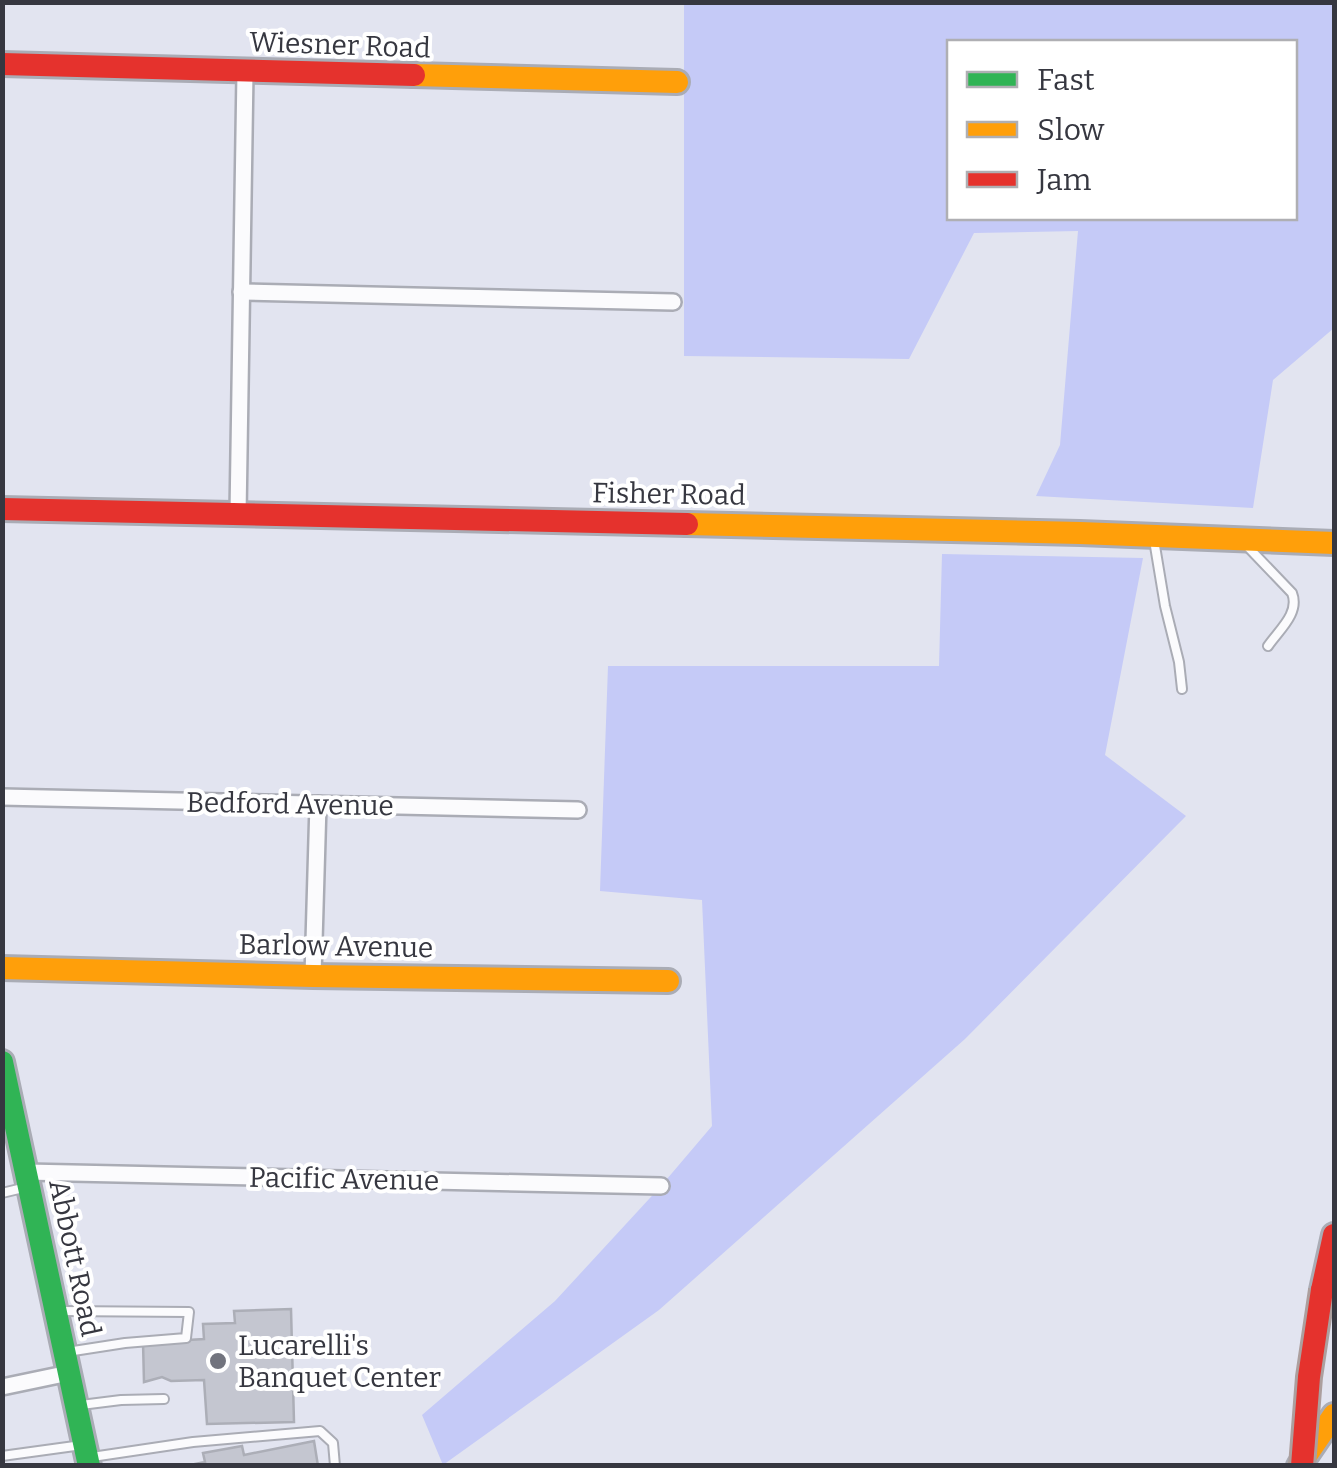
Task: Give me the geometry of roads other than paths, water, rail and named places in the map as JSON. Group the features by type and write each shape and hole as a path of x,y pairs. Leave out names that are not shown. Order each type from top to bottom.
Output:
{"main road":[{"name":"Wiesner Road","path":"2,64 677,82"},
{"name":"Fisher Road","path":"2,509 1334,543"},
{"name":"Barlow Avenue","path":"2,968 668,981"},
{"name":"Abbott Road","path":"2,1062 10,1136 28,1180 87,1456"},
{"path":"1300,1466 1312,1343 1334,1235"},
{"path":"1300,1466 1334,1415"}],"street":[{"path":"238,515 245,72"},
{"path":"241,292 673,302"},
{"name":"Bedford Avenue","path":"2,797 578,810"},
{"path":"313,976 318,804"},
{"name":"Pacific Avenue","path":"28,1180 661,1186"},
{"path":"2,1387 66,1362"}],"lane":[{"path":"1153,536 1182,690"},
{"path":"1240,540 1292,593 1295,602 1294,611 1268,646"},
{"path":"2,1193 28,1180"},
{"path":"56,1311 189,1312 186,1338 126,1343 66,1362"},
{"path":"76,1406 164,1399"},
{"path":"2,1456 87,1456 320,1431 334,1442 336,1466"}],"place":[{"name":"Lucarelli's Banquet Center","path":"218,1361"}]}
